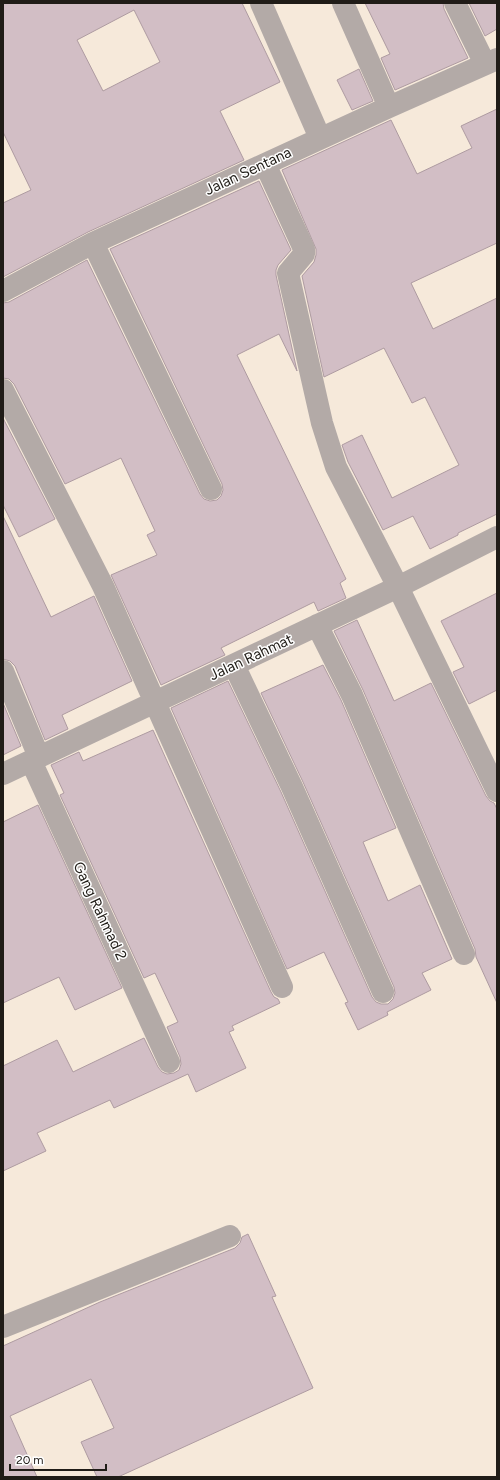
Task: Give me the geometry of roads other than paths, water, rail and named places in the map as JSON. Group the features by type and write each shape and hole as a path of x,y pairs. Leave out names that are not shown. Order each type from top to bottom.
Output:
{"street":[{"path":"261,3 320,138"},
{"path":"343,3 389,106"},
{"path":"455,3 491,62"},
{"name":"Jalan Sentana","path":"3,291 93,243 389,106 491,62"},
{"path":"265,164 304,249 304,254 288,273 322,423 336,467 398,587 497,791"},
{"path":"93,243 211,488"},
{"path":"3,390 102,586 282,987"},
{"name":"Jalan Rahmat","path":"3,774 317,626 497,537"},
{"path":"317,626 352,695 464,954"},
{"path":"234,665 295,794 383,992"},
{"name":"Gang Rahmad 2","path":"3,672 35,759 169,1062"},
{"path":"3,1327 230,1236"}]}
